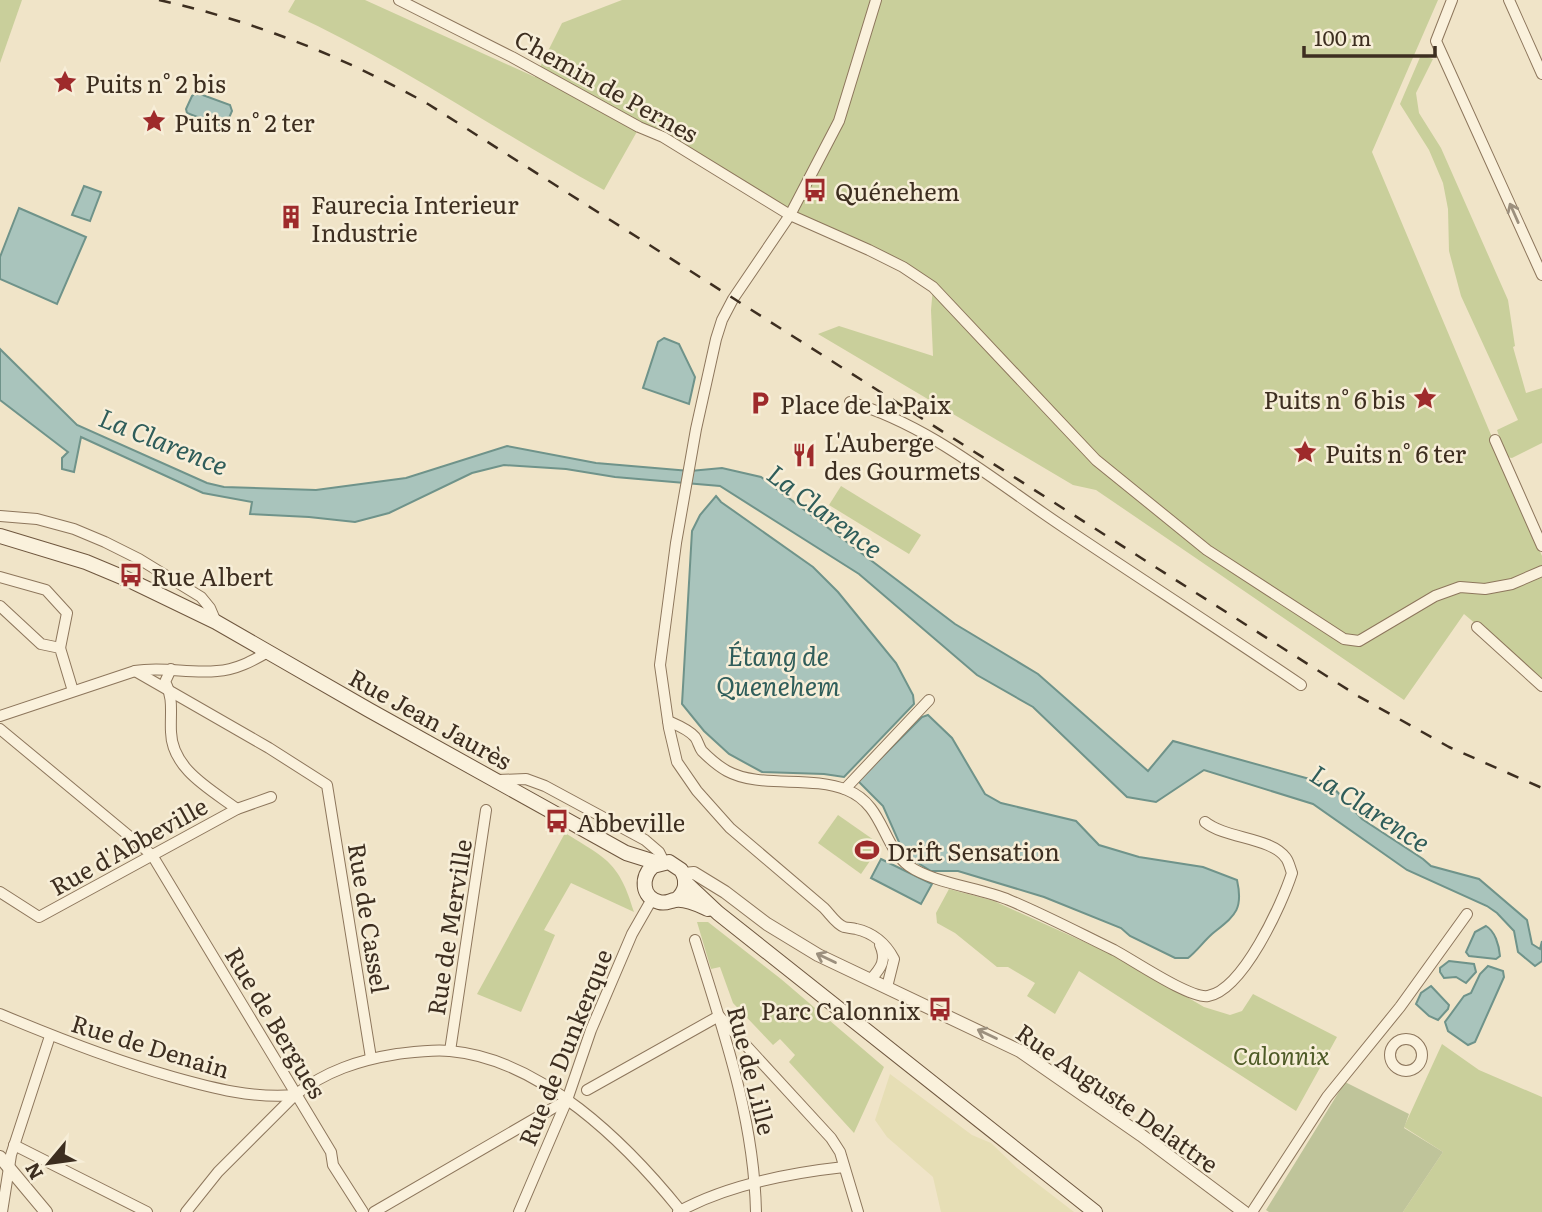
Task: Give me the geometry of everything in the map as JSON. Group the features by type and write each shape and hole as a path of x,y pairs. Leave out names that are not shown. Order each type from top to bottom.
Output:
{"main road":[{"name":"Rue Jean Jaurès","path":"0,536 86,562 129,579 216,622 626,853 661,863"},
{"name":"Rue Jean Jaurès","path":"626,853 644,880"},
{"path":"718,913 693,903 676,900 664,903 652,899 646,891 644,880 649,870 661,863 673,864 718,913 1095,1212"},
{"path":"676,900 682,894 685,878"}],"street":[{"name":"Chemin de Pernes","path":"399,0 512,57 639,128 663,137 790,215 903,267 933,287 1096,460 1208,550 1344,639 1359,641 1434,596 1460,586 1485,589 1512,584 1542,571"},
{"path":"876,0 839,121 790,215 733,299 722,320 690,463 660,665 677,762 730,828 772,862 843,927 856,929 887,947 894,959 887,987"},
{"path":"1452,0 1436,41 1542,275"},
{"path":"1509,0 1542,74"},
{"path":"850,402 909,424 1175,598 1301,685"},
{"path":"1495,440 1542,546"},
{"name":"Rue Jean Jaurès","path":"0,516 37,519 74,529 105,542 201,597 216,622"},
{"path":"0,577 46,590 67,612 61,648 73,691"},
{"path":"0,606 41,644 61,648"},
{"path":"1477,627 1542,686"},
{"path":"0,716 135,671 153,668 217,671 244,665 268,652"},
{"path":"171,669 165,682 171,693 171,735 175,754 191,774 237,809"},
{"path":"135,671 171,693"},
{"name":"Rue de Cassel","path":"171,693 269,748 327,786 371,1058"},
{"path":"845,789 929,700"},
{"path":"668,721 696,737 703,751 728,771 758,779 795,780 845,789 858,796 876,813 897,852 909,865 927,874 1009,900 1129,957 1187,992 1206,997 1222,990 1241,971 1266,935 1292,873 1286,857 1274,848 1216,831 1205,822"},
{"name":"Rue de Bergues","path":"0,729 152,855 331,1152 333,1165 363,1212"},
{"path":"498,780 526,779 545,786 645,840 659,852 661,863"},
{"name":"Rue d'Abbeville","path":"0,892 39,918 237,809 271,797"},
{"name":"Rue de Merville","path":"450,1051 486,810"},
{"name":"Rue Auguste Delattre","path":"685,878 694,873 725,892 767,924 818,955 1020,1051 1141,1135 1244,1212"},
{"name":"Rue de Dunkerque","path":"519,1212 567,1100 591,1030 632,934 652,899"},
{"path":"1252,1212 1327,1097 1378,1036 1466,914"},
{"path":"871,979 884,963 884,953 877,939"},
{"name":"Rue de Lille","path":"695,940 734,1063 756,1183 756,1212"},
{"name":"Rue de Denain","path":"0,1014 50,1036 127,1064 194,1083 242,1093 295,1095"},
{"path":"587,1090 719,1016 831,1138 840,1152 859,1212"},
{"path":"2,1212 4,1161 13,1145 50,1036"},
{"path":"1378,1036 1391,1046"},
{"path":"186,1212 218,1172 309,1084 338,1068 371,1058 415,1051 450,1051 489,1059 517,1069 567,1100 623,1144 653,1176 679,1211 709,1197 756,1183 844,1167"},
{"path":"374,1212 567,1100"},
{"path":"13,1145 147,1212"},
{"path":"4,1161 46,1212"}],"shaded area":[{"path":"890,1074 972,1135 991,1143 1017,1168 1074,1212 941,1212 933,1177 887,1137 875,1120"}],"green space":[{"path":"0,0 22,0 0,63"},
{"path":"295,0 365,0 535,77 562,23 622,0 1438,0 1372,152 1542,556 1542,690 1464,614 1404,700 1096,490 1073,485 818,334 839,326 933,356 933,287 790,215 639,128 604,190 369,53 288,12"},
{"path":"1421,55 1433,59 1416,93 1419,113 1441,148 1508,300 1513,347 1526,393 1542,388 1542,443 1512,458 1506,457 1497,430 1518,420 1461,296 1449,251 1448,209 1443,183 1429,150 1400,104"},
{"path":"841,486 921,535 909,554 829,505"},
{"path":"838,815 881,845 861,874 818,843"},
{"path":"565,833 601,856 617,872 634,912 571,883 544,930 555,935 521,1012 477,994"},
{"name":"Calonnix","path":"949,889 994,901 1122,959 1204,1007 1230,1015 1242,1011 1253,994 1337,1037 1296,1111 1079,971 1055,1014 1027,996 1035,983 1008,967 997,967 955,933 937,923 936,913"},
{"path":"697,922 708,922 781,979 884,1067 854,1133 789,1062 795,1055 780,1039 773,1045 733,1003 720,967 711,969"},
{"path":"1442,1044 1479,1070 1542,1097 1542,1212 1403,1212 1443,1152 1404,1127"},
{"path":"1345,1082 1409,1114 1404,1128 1443,1152 1403,1212 1269,1212 1266,1210"}],"water":[{"path":"195,94 230,105 232,111 226,125 218,125 187,113 186,109"},
{"path":"84,186 101,192 90,221 72,215"},
{"path":"19,208 86,237 57,304 0,279 0,257"},
{"path":"664,338 679,344 695,377 689,404 643,388 658,342"},
{"path":"0,349 77,425 207,483 224,487 316,490 406,478 507,446 596,463 690,471 722,468 761,477 955,624 1038,674 1148,771 1173,741 1331,785 1362,819 1431,866 1479,879 1527,920 1532,944 1540,949 1542,941 1542,961 1535,966 1518,952 1514,931 1487,906 1407,870 1313,804 1204,770 1156,802 1127,797 1033,707 977,675 859,574 720,486 504,465 472,473 389,513 355,522 250,514 252,502 203,493 81,437 74,472 62,469 62,458 68,452 0,400"},
{"name":"Étang de Quenehem","path":"716,496 813,567 838,592 896,663 913,695 914,704 844,777 762,772 729,754 704,731 682,704 692,531 700,515"},
{"name":"Étang de Quenehem","path":"928,715 952,738 985,794 1001,803 1076,821 1099,845 1139,857 1203,867 1237,880 1239,899 1235,912 1188,958 1175,958 1130,936 1121,928 1044,897 958,871 931,871 913,860 902,849 883,806 858,781 922,717"},
{"path":"881,859 932,884 921,904 871,878"},
{"path":"1486,926 1498,943 1500,956 1496,959 1469,956 1466,952 1475,932"},
{"path":"1449,961 1474,964 1476,972 1466,983 1456,977 1444,978 1440,968"},
{"path":"1488,966 1503,971 1504,977 1475,1042 1468,1045 1448,1031 1445,1022 1464,996 1471,993 1480,974"},
{"path":"1431,986 1449,1005 1438,1020 1416,1004 1421,993"}],"railway":[{"path":"159,0 229,18 297,42 363,70 428,104 1358,696 1449,747 1542,788"}],"place":[{"name":"Puits n° 2 bis","path":"65,82"},
{"name":"Puits n° 2 ter","path":"154,121"},
{"name":"Quénehem","path":"815,190"},
{"name":"Faurecia Interieur Industrie","path":"291,217"},
{"name":"Puits n° 6 bis","path":"1425,398"},
{"name":"Place de la Paix","path":"760,403"},
{"name":"Puits n° 6 ter","path":"1305,452"},
{"name":"L'Auberge des Gourmets","path":"804,455"},
{"name":"Rue Albert","path":"131,575"},
{"name":"Abbeville","path":"557,821"},
{"name":"Drift Sensation","path":"867,850"},
{"name":"Parc Calonnix","path":"940,1009"}],"water label":[{"name":"La Clarence","path":"164,440"},
{"name":"La Clarence","path":"826,510"},
{"name":"La Clarence","path":"1371,807"}]}
